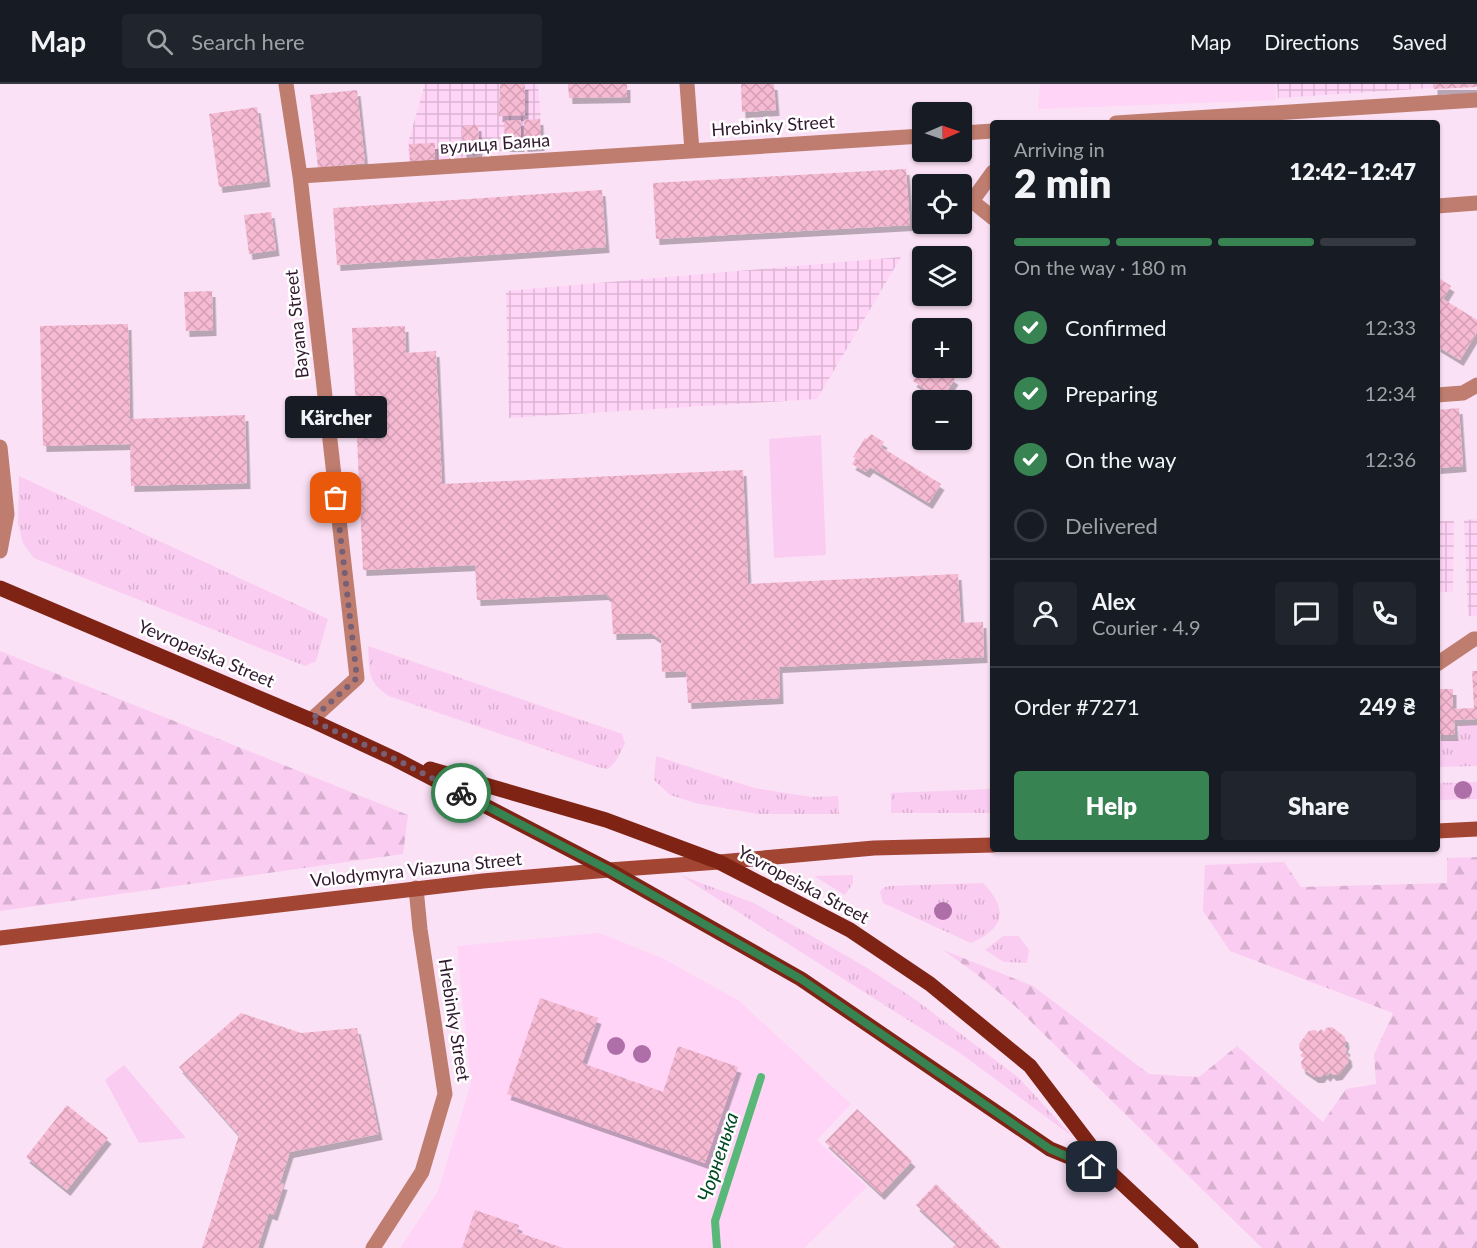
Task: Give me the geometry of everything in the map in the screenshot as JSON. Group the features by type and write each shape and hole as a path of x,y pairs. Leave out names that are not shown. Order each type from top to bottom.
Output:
{"main road":[{"name":"Yevropeiska Street","path":"0,588 311,720 395,759 609,870 801,979 1050,1149 1113,1175"},
{"name":"Yevropeiska Street","path":"395,759 606,820 719,862 850,930 930,984 1030,1066 1113,1175 1191,1248"},
{"path":"1440,831 1477,830"},
{"name":"Volodymyra Viazuna Street","path":"0,938 473,882 874,848 990,845"}],"street":[{"name":"Bayana Street","path":"286,84 300,176 357,678 311,720"},
{"name":"Hrebinky Street","path":"687,84 692,151 912,137"},
{"path":"1163,120 1477,100"},
{"path":"972,132 990,131"},
{"name":"вулиця Баяна","path":"300,176 692,151"},
{"path":"990,176 972,201 990,216"},
{"path":"1440,206 1477,203"},
{"path":"1440,395 1462,393 1477,385"},
{"path":"0,447 7,514 0,551"},
{"path":"1440,662 1477,639"},
{"name":"Hrebinky Street","path":"373,1248 422,1172 445,1094 416,888"}],"shaded area":[{"path":"425,84 538,84 543,146 436,161 409,162 408,143"},
{"path":"1040,84 1275,84 1276,100 1038,109"},
{"path":"1277,84 1477,84 1477,85 1278,98"},
{"path":"901,257 817,399 509,418 506,291"},
{"path":"1477,519 1477,616 1468,616 1464,520"},
{"path":"1440,521 1454,521 1453,592 1440,592"},
{"path":"600,933 662,958 738,1000 851,1104 817,1140 867,1187 804,1248 400,1248 438,1191 471,1083 457,946"}],"green space":[{"path":"821,435 826,555 774,558 769,439"},
{"path":"19,476 328,619 316,661 305,666 34,558 23,543 18,523"},
{"path":"368,646 622,734 625,744 615,762 608,769 597,767 389,696 373,680 369,669"},
{"path":"0,651 408,815 403,854 0,911"},
{"path":"1459,725 1477,725 1477,766 1440,767 1440,741 1459,740"},
{"path":"656,756 754,788 812,797 838,796 839,814 758,814 695,803 670,795 654,780"},
{"path":"1477,782 1477,799 1440,800 1440,783"},
{"path":"990,789 990,813 891,813 891,793"},
{"path":"1477,857 1477,1248 1262,1248 1015,1006 943,950 1033,986 1149,1074 1199,1077 1237,1046 1323,1122 1346,1089 1376,1084 1374,1055 1393,1013 1230,951 1203,911 1205,865 1284,862 1301,887 1447,883 1447,858"},
{"path":"680,875 754,903 864,966 916,1000 1019,1078 1073,1137 960,1053"},
{"path":"853,875 853,883 845,895 814,876"},
{"path":"983,883 997,901 1000,917 991,931 971,943 883,903 880,892 889,886"},
{"path":"1003,936 1019,936 1029,950 1027,963 1004,962 985,950"},
{"path":"124,1065 186,1138 139,1143 105,1080"}],"building":[{"path":"500,84 525,84 525,115 499,116"},
{"path":"568,84 627,84 627,97 569,98"},
{"path":"741,84 774,84 776,110 742,112"},
{"path":"1434,84 1477,84 1477,87 1434,89"},
{"path":"357,90 365,163 318,168 310,95"},
{"path":"257,107 267,181 219,187 209,114"},
{"path":"540,119 541,145 524,146 524,120"},
{"path":"521,120 521,146 505,146 504,121"},
{"path":"478,125 479,151 463,152 462,126"},
{"path":"435,143 435,160 410,161 409,144"},
{"path":"906,169 910,225 656,239 653,183"},
{"path":"602,190 606,247 337,265 333,208"},
{"path":"271,212 276,250 249,254 244,215"},
{"path":"1440,279 1451,286 1443,299 1477,320 1477,332 1460,360 1440,348"},
{"path":"212,291 213,330 186,331 184,292"},
{"path":"128,324 130,419 245,415 247,483 131,486 130,444 43,446 40,326"},
{"path":"405,326 406,353 436,351 442,484 743,470 748,584 958,574 961,623 983,622 984,657 779,667 780,698 688,703 686,671 662,672 661,640 651,633 613,634 611,599 605,594 477,600 475,565 363,570 352,328"},
{"path":"915,378 955,379 948,390 926,390 913,381"},
{"path":"1459,408 1463,466 1440,468 1440,410"},
{"path":"871,434 884,442 881,447 941,484 929,503 870,467 866,472 852,464 856,458 853,457 865,438 867,439"},
{"path":"1472,671 1477,671 1477,719 1454,720 1455,735 1440,735 1440,689 1453,689 1453,709 1474,708"},
{"path":"540,998 598,1018 582,1063 663,1092 678,1046 738,1067 705,1163 507,1094"},
{"path":"241,1013 301,1033 357,1028 379,1134 290,1152 280,1183 284,1184 274,1215 269,1213 258,1248 202,1248 239,1135 179,1067"},
{"path":"1332,1027 1345,1037 1344,1046 1347,1049 1345,1052 1349,1061 1339,1074 1333,1075 1330,1072 1327,1076 1324,1073 1321,1077 1315,1077 1302,1068 1301,1062 1304,1058 1300,1056 1303,1052 1299,1044 1309,1031 1318,1032 1321,1029 1324,1032 1326,1028"},
{"path":"67,1105 108,1138 67,1190 26,1157"},
{"path":"857,1109 912,1161 881,1194 825,1142"},
{"path":"936,1184 1001,1248 952,1248 957,1243 916,1205"},
{"path":"475,1210 519,1225 517,1232 563,1248 462,1248"}],"waterway":[{"name":"Чорненька","path":"717,1248 715,1221 761,1077"}],"way so far":[{"path":"336,498 357,678 311,720 461,793"}],"place":[{"name":"Kärcher","path":"336,498"}],"route":[{"path":"461,793 609,870 801,979 1050,1149 1092,1167"}]}
